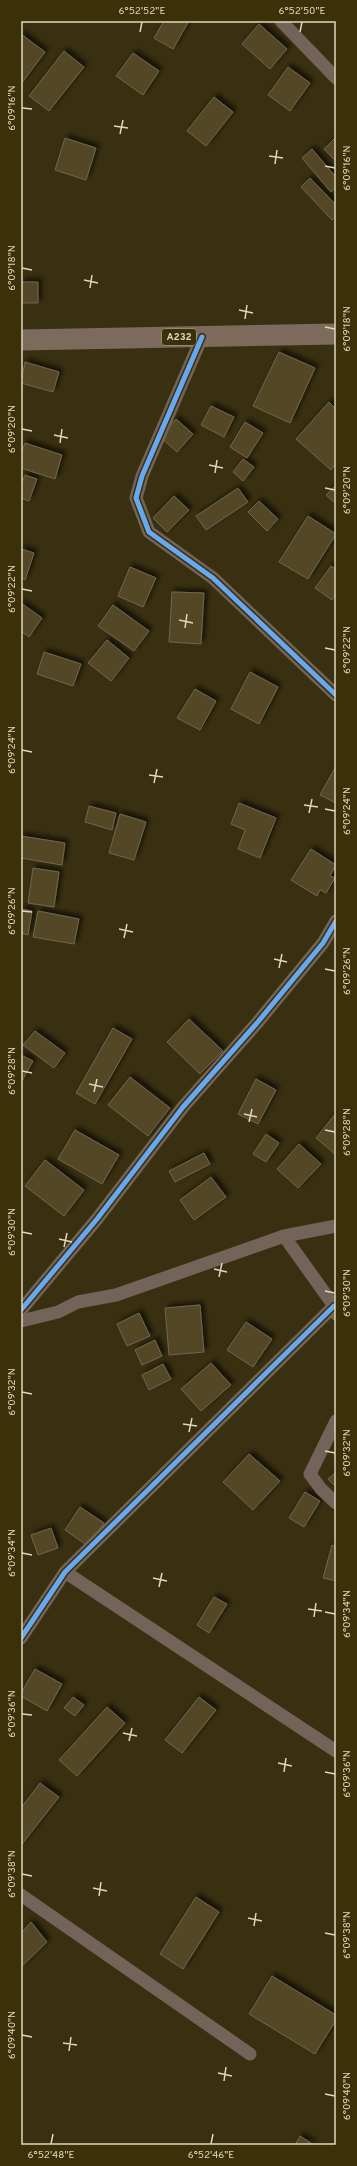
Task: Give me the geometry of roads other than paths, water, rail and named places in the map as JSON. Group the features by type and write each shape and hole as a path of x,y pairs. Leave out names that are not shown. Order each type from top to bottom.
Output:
{"main road":[{"name":"A232","path":"21,340 336,334"}],"street":[{"path":"281,21 336,78"},
{"path":"202,337 142,476 136,498 141,515 149,532 213,578 336,695"},
{"path":"21,1310 97,1218 183,1107 257,1023 323,943 336,920"},
{"path":"21,1321 58,1312 78,1302 116,1295 284,1236 336,1226"},
{"path":"21,1638 66,1572 335,1311 284,1236"},
{"path":"336,1421 310,1474 321,1490 336,1503"},
{"path":"66,1572 336,1751"},
{"path":"21,1895 250,2054"}]}
